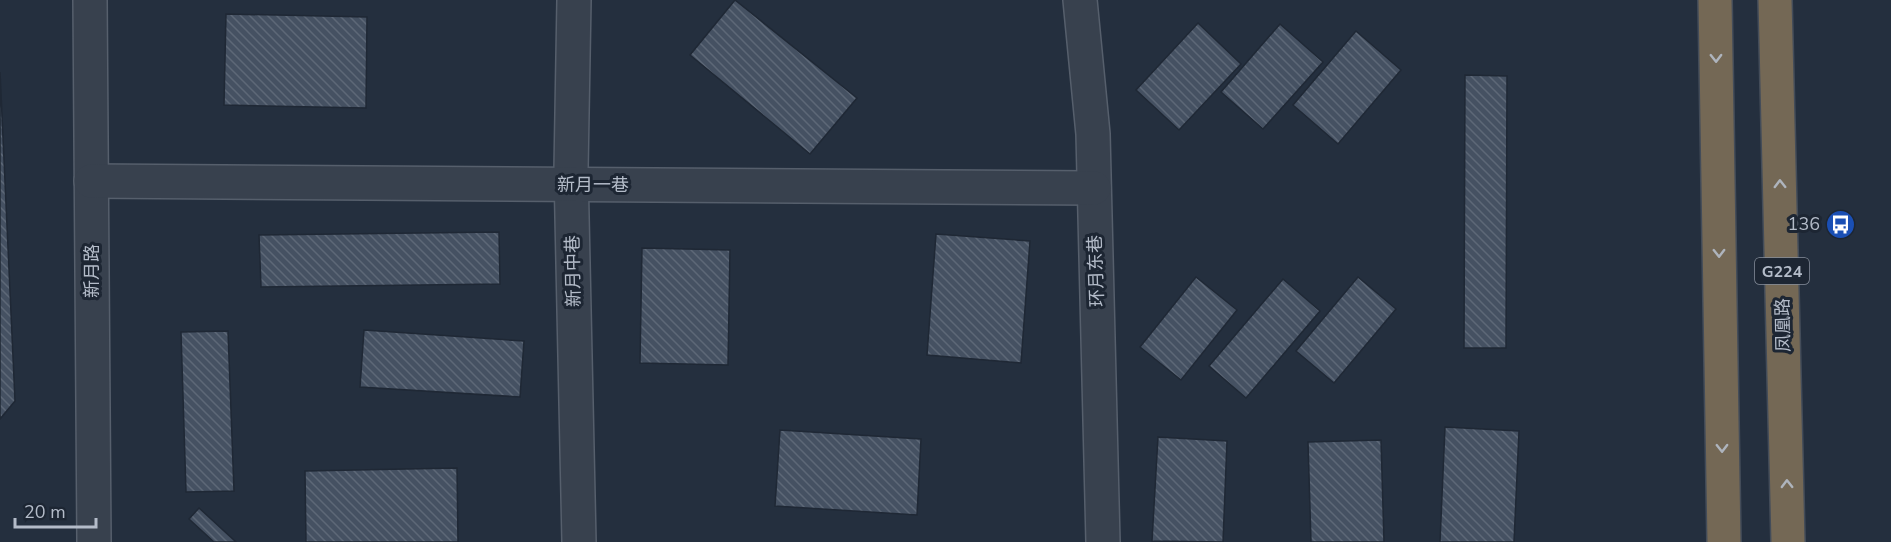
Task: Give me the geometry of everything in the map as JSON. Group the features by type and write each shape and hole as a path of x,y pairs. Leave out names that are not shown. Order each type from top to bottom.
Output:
{"highway":[{"path":"1715,0 1724,542"},
{"name":"凤凰路","path":"1775,0 1788,542"}],"street":[{"name":"新月路","path":"90,0 94,542"},
{"name":"新月中巷","path":"574,0 571,184 579,542"},
{"name":"环月东巷","path":"1080,0 1093,134 1104,542"},
{"name":"新月一巷","path":"92,181 1094,188"}],"building":[{"path":"735,0 857,98 810,154 690,55"},
{"path":"226,14 367,17 366,108 224,105"},
{"path":"1198,23 1241,64 1179,130 1136,90"},
{"path":"1280,24 1323,62 1263,129 1221,92"},
{"path":"1356,31 1401,70 1338,144 1293,105"},
{"path":"0,72 15,401 0,419"},
{"path":"1465,75 1507,76 1506,348 1464,348"},
{"path":"499,232 500,284 261,287 259,235"},
{"path":"936,234 1030,241 1021,363 927,355"},
{"path":"642,248 730,250 728,365 640,363"},
{"path":"1196,277 1237,310 1181,380 1140,347"},
{"path":"1358,277 1396,309 1334,383 1296,351"},
{"path":"1283,279 1320,311 1246,398 1209,366"},
{"path":"364,330 524,341 520,397 360,387"},
{"path":"228,331 234,491 186,492 181,332"},
{"path":"1445,427 1519,431 1514,542 1440,542"},
{"path":"780,430 921,439 917,515 775,506"},
{"path":"1158,437 1227,441 1223,542 1152,541"},
{"path":"1381,440 1384,542 1311,542 1308,442"},
{"path":"457,468 458,542 306,542 305,471"},
{"path":"199,508 236,542 214,542 189,519"}],"place":[{"name":"136","path":"1841,224"}]}
